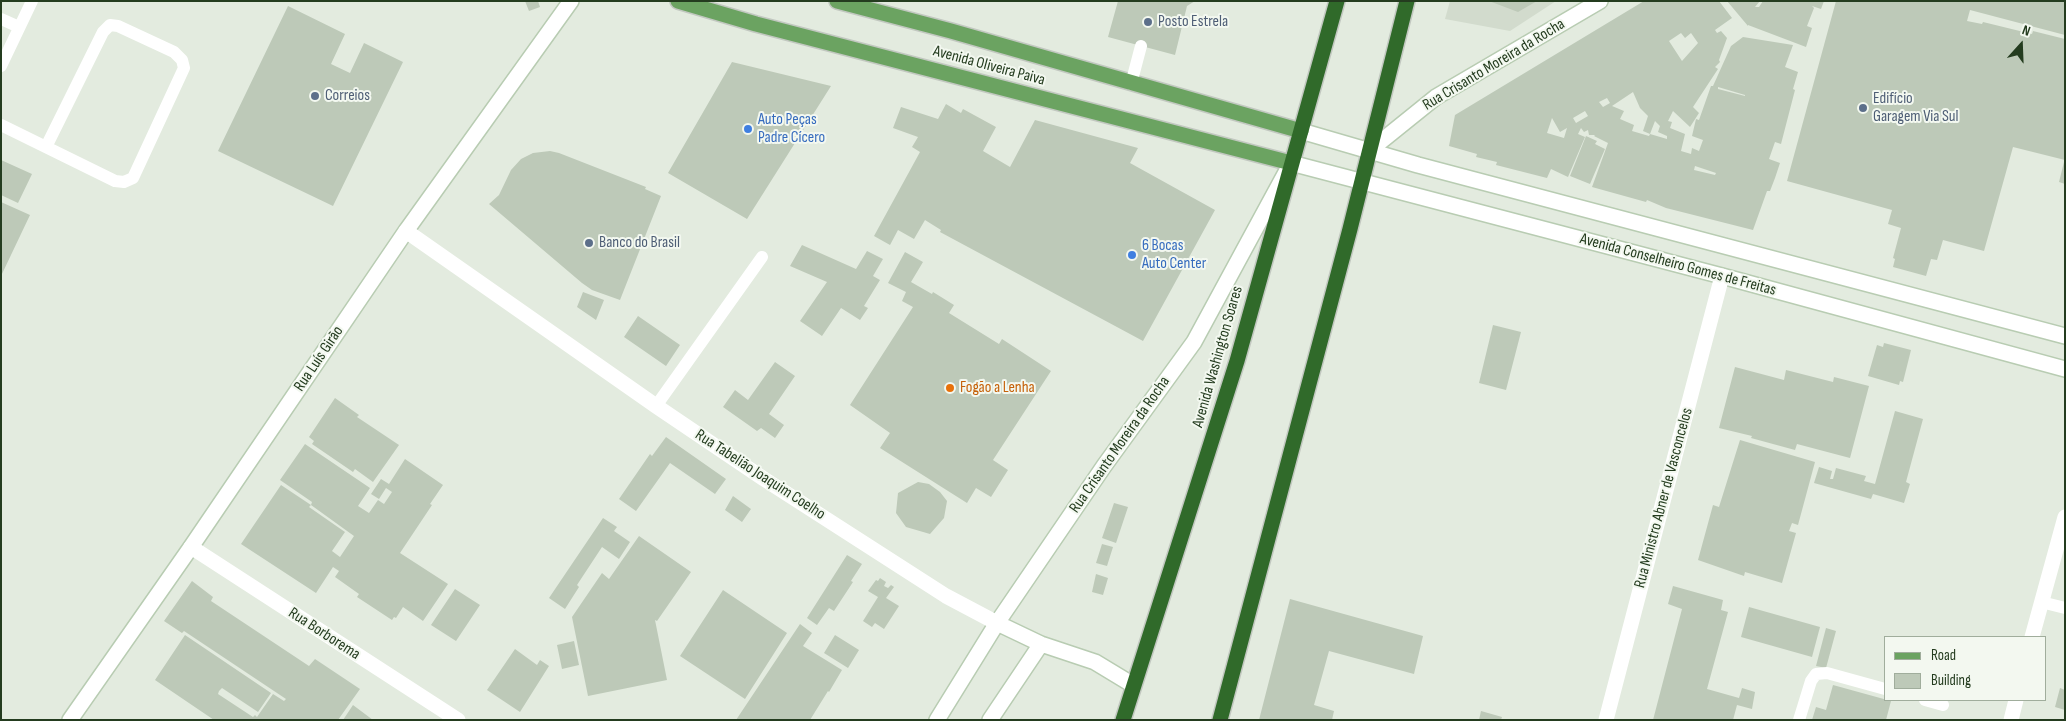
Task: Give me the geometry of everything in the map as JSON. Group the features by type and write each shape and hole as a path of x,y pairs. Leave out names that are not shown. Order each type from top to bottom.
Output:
{"highway":[{"name":"Avenida Washington Soares","path":"1123,720 1237,361 1338,1"},
{"path":"1220,720 1407,1"}],"main road":[{"name":"Avenida Oliveira Paiva","path":"678,1 756,24 1291,164"},
{"name":"Avenida Oliveira Paiva","path":"837,1 951,31 1301,132"}],"street":[{"name":"Rua Luís Girão","path":"70,720 191,547 406,231 571,1"},
{"name":"Rua Crisanto Moreira da Rocha","path":"1369,151 1436,96 1600,1"},
{"name":"Avenida Conselheiro Gomes de Freitas","path":"1301,132 2065,336"},
{"name":"Avenida Conselheiro Gomes de Freitas","path":"1291,164 1722,276 2065,369"},
{"name":"Rua Crisanto Moreira da Rocha","path":"937,720 997,623 1104,466 1194,342 1291,164"},
{"name":"Rua Tabelião Joaquim Coelho","path":"406,231 656,406 764,479 946,596 1041,644 1095,662 1133,685"},
{"name":"Rua Ministro Abner de Vasconcelos","path":"1606,720 1722,276"},
{"path":"2032,636 2065,517"},
{"name":"Rua Borborema","path":"191,547 458,720"},
{"path":"990,720 1041,644"},
{"path":"2011,720 2016,701"}],"lane":[{"path":"1,66 32,1"},
{"path":"1,19 19,27"},
{"path":"1,125 115,181 124,182 133,178 184,68 182,60 174,52 118,26 110,25 103,32 46,147"},
{"path":"1131,84 1140,46"},
{"path":"656,406 762,257"},
{"path":"2041,602 2065,608"},
{"path":"1799,720 1811,681 1816,674 1827,673 1884,689"},
{"path":"1929,701 1943,705"}],"shaded area":[{"path":"1450,1 1556,1 1510,31 1445,19"}],"building":[{"path":"525,1 538,1 540,7 529,11"},
{"name":"Posto Estrela","path":"1118,1 1195,1 1187,6 1175,55 1108,37"},
{"path":"1489,1 1537,1 1518,12"},
{"path":"1644,1 1719,1 1732,18 1715,30 1717,33 1721,31 1727,38 1719,60 1720,62 1715,67 1718,69 1693,107 1699,113 1690,127 1673,111 1668,121 1672,122 1670,128 1685,134 1681,151 1691,154 1692,148 1699,151 1703,140 1692,136 1696,119 1699,120 1711,86 1713,86 1731,46 1743,37 1793,45 1785,67 1798,72 1781,144 1775,142 1769,159 1780,163 1770,191 1767,191 1753,230 1666,208 1647,200 1646,202 1592,187 1608,143 1595,135 1589,135 1588,130 1584,132 1581,128 1578,134 1585,137 1568,177 1551,169 1547,178 1496,165 1497,162 1476,157 1477,154 1449,146 1455,115","holes":["1681,33 1685,38 1691,33 1698,43 1682,61 1669,41","1718,87 1745,95 1718,89","1633,92 1640,108 1648,116 1643,131 1650,134 1649,136 1632,131 1634,125 1620,119 1624,111 1612,106","1607,98 1610,103 1603,107 1599,102","1585,111 1588,116 1576,123 1573,118","1552,118 1560,132 1567,128 1564,138 1547,133","1655,121 1660,126 1658,132 1667,136 1667,139 1650,134","1695,166 1716,173 1715,175 1694,170"]},
{"path":"1727,1 1760,1 1755,7 1759,7 1763,1 1824,1 1821,9 1812,6 1814,8 1807,26 1812,28 1806,47 1748,26"},
{"path":"1836,1 2065,1 2065,35 1970,10 1967,21 1982,24 1983,22 2032,34 2033,31 2065,39 2065,160 2013,147 1984,251 1943,240 1937,260 1931,259 1926,276 1893,267 1895,259 1893,258 1901,228 1888,224 1892,210 1787,181"},
{"name":"Correios","path":"288,6 345,34 331,64 350,73 364,43 403,62 333,206 218,151"},
{"name":"Auto Peças Padre Cícero","path":"732,62 831,86 747,219 668,173"},
{"path":"946,104 961,113 963,109 996,127 983,151 1010,167 1035,120 1138,148 1130,163 1215,210 1143,341 940,232 941,230 925,220 914,239 898,230 890,245 874,236 920,152 912,147 918,137 893,128 901,107 938,119"},
{"path":"1586,136 1597,141 1595,144 1605,149 1590,184 1570,176"},
{"name":"Banco do Brasil","path":"550,151 646,187 645,189 661,196 620,300 592,290 582,283 489,204 499,195 511,170 521,159 533,153"},
{"path":"1,160 32,174 18,203 1,195"},
{"path":"2065,162 2065,184 2059,182"},
{"path":"1,202 30,215 1,276"},
{"path":"802,245 856,269 867,251 883,259 873,276 880,280 864,306 868,308 860,320 841,308 822,336 800,321 827,282 790,266"},
{"name":"Fogão a Lenha","path":"905,252 923,262 911,282 932,294 933,292 954,305 949,313 999,344 1002,339 1051,371 993,460 1008,470 991,497 976,488 967,503 880,448 890,433 850,405 913,307 902,301 906,292 888,283"},
{"path":"583,292 604,300 596,320 577,307"},
{"path":"638,316 680,345 666,366 624,337"},
{"path":"1493,325 1521,332 1506,390 1479,383"},
{"path":"1884,343 1911,350 1903,382 1900,381 1899,385 1868,376 1877,345 1883,347"},
{"path":"775,362 795,376 769,414 784,425 775,438 761,428 757,431 723,407 735,390 748,400"},
{"path":"1735,367 1784,380 1786,370 1833,382 1834,377 1869,386 1850,458 1797,444 1795,450 1719,428"},
{"path":"335,398 359,415 357,417 399,445 373,482 355,469 353,472 312,444 314,441 309,437"},
{"path":"1895,411 1923,419 1906,482 1910,484 1904,503 1873,494 1871,499 1814,483 1819,467 1832,471 1830,479 1833,479 1836,468 1866,476 1864,481 1875,484"},
{"path":"666,437 726,479 715,494 670,463 636,511 619,499 650,454 652,456"},
{"path":"1740,440 1815,462 1798,525 1792,523 1789,531 1796,533 1782,583 1745,572 1744,576 1698,560 1713,505 1719,507"},
{"path":"305,444 370,488 358,506 369,513 378,500 384,504 392,492 386,488 379,499 371,494 381,479 389,484 405,459 443,485 400,553 448,584 423,621 403,607 396,618 394,617 392,620 357,597 359,594 335,577 339,571 333,567 316,593 241,544 281,485 311,505 312,502 280,480","holes":["311,505 354,536 340,557 332,551 345,532 309,507"]},
{"path":"918,482 929,484 940,492 947,501 944,518 930,534 906,527 896,513 898,493"},
{"path":"733,496 751,509 742,522 725,510"},
{"path":"1114,503 1128,507 1116,543 1102,538"},
{"path":"603,518 617,527 614,531 630,542 619,559 602,547 577,585 579,587 565,609 549,598"},
{"path":"639,536 691,572 657,621 655,620 667,680 588,696 572,617 602,573 609,579"},
{"path":"1102,544 1113,547 1107,566 1096,563"},
{"path":"847,555 862,564 834,611 829,608 817,625 807,618"},
{"path":"1096,574 1108,578 1103,595 1092,592"},
{"path":"880,578 886,582 884,586 888,588 891,585 894,587 886,598 899,606 884,629 875,623 872,627 863,621 878,597 868,591 876,580 878,581"},
{"path":"192,581 213,597 211,601 309,666 315,659 360,689 338,720 214,720 155,680 185,635 271,693 258,712 222,688 219,691 218,694 253,717 255,715 257,717 273,694 284,701 286,699 184,631 182,633 164,621"},
{"path":"1673,586 1723,600 1721,610 1728,612 1707,689 1739,698 1742,688 1755,692 1752,709 1737,705 1733,720 1653,720 1682,609 1668,604"},
{"path":"455,589 480,605 456,641 431,625"},
{"path":"723,590 787,633 745,699 680,656"},
{"path":"1290,599 1423,636 1414,674 1329,651 1314,705 1334,711 1332,720 1259,720"},
{"path":"1749,607 1820,627 1812,657 1741,637"},
{"path":"800,624 812,633 803,646 842,670 829,692 810,720 736,720"},
{"path":"1826,628 1836,631 1826,668 1816,666"},
{"path":"835,635 859,650 848,668 824,653"},
{"path":"574,641 579,665 562,669 557,645"},
{"path":"515,649 537,665 540,660 549,666 520,712 487,690"},
{"path":"1833,685 1884,699 1884,701 1891,701 1886,720 1812,720 1816,707 1826,710"},
{"path":"2060,688 2065,690 2065,710 2055,707"},
{"path":"353,705 373,720 343,720"},
{"path":"1481,711 1502,717 1501,720 1479,720"}],"place":[{"name":"Posto Estrela","path":"1148,22"},
{"name":"Correios","path":"315,96"},
{"name":"Edifício Garagem Via Sul","path":"1863,108"},
{"name":"Auto Peças Padre Cícero","path":"748,129"},
{"name":"Banco do Brasil","path":"589,243"},
{"name":"6 Bocas Auto Center","path":"1132,255"},
{"name":"Fogão a Lenha","path":"950,388"}]}
